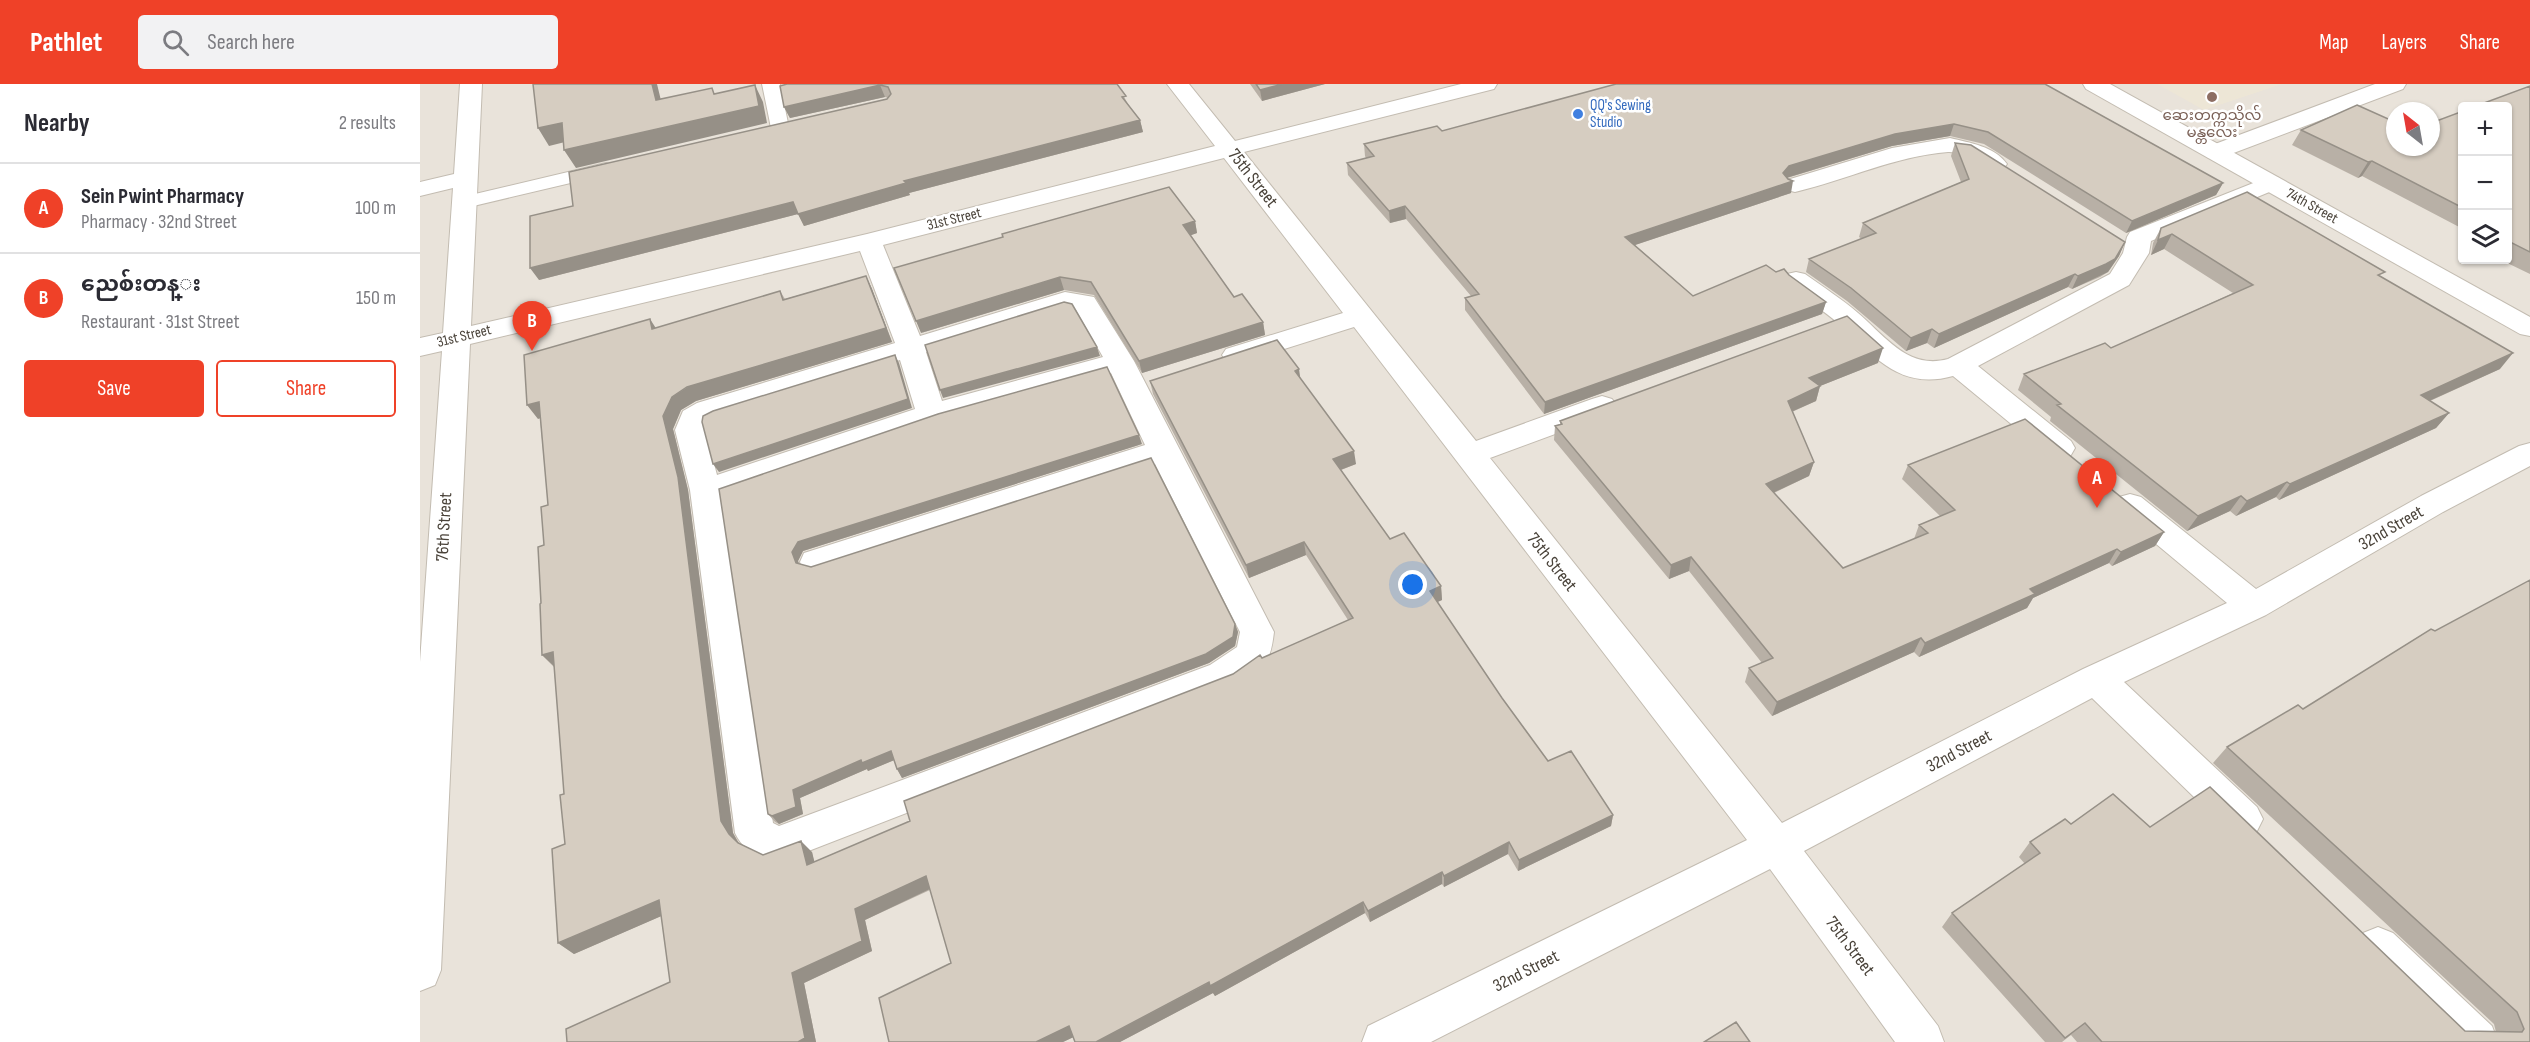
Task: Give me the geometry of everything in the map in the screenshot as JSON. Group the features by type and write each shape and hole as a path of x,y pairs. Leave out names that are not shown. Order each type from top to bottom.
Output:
{"street":[{"name":"76th Street","path":"420,970 428,688 455,338 471,84"},
{"name":"75th Street","path":"1178,84 1776,846 1922,1042"},
{"name":"31st Street","path":"420,347 869,241 1486,84"},
{"name":"74th Street","path":"2094,84 2530,328"},
{"path":"2215,152 2394,84"},
{"path":"1795,185 1900,153 1950,145 1975,151 2015,176"},
{"path":"1796,279 1847,317 1885,353 1905,365 1933,372 1958,365 2120,279 2126,247 2139,237 2271,183"},
{"path":"420,189 465,190"},
{"path":"869,241 910,346 931,414"},
{"path":"1065,300 1085,303 1137,376 1163,450 1257,632 1254,654 1223,675 775,846 756,833 706,490 690,430 693,418 707,410 910,346 1065,300"},
{"path":"1213,363 1360,316"},
{"path":"1814,329 1847,317"},
{"path":"1958,365 2078,463"},
{"path":"706,490 931,414 1137,376"},
{"path":"1468,455 1624,398"},
{"path":"816,562 1163,450"},
{"name":"32nd Street","path":"1384,1042 1776,846 2096,679 2254,606 2432,504 2530,453"},
{"path":"2106,486 2254,606"},
{"path":"2096,679 2269,844"},
{"path":"2355,927 2476,1042"}],"lane":[{"path":"758,133 786,127 771,84"},
{"path":"465,190 622,165"}],"shaded area":[{"path":"420,84 2530,84 2530,1042 420,1042"},
{"name":"ဆေးတက္ကသိုလ် မန္တလေး","path":"2157,84 2282,84 2204,110"}],"building":[{"path":"533,84 652,84 656,100 712,88 714,94 755,85 759,106 564,150 562,123 538,128"},
{"path":"787,84 1117,84 1126,96 1122,97 1140,120 904,181 906,183 798,214 793,202 530,268 530,216 573,206 569,172 887,99 891,94 888,87 880,85 784,107 780,86"},
{"path":"1256,84 1283,84 1260,90"},
{"path":"1616,84 2045,84 2223,183 2132,221 1988,132 1954,124 1895,134 1789,166 1783,173 1793,181 1625,237 1693,296 1766,265 1776,272 1784,269 1826,302 1545,402 1465,298 1479,294 1405,206 1389,211 1347,163 1374,156 1364,144 1437,126 1442,131"},
{"path":"2530,86 2530,252 2512,243 2512,102 2487,102"},
{"path":"2357,105 2386,118 2386,156 2440,156 2440,120 2458,113 2458,205 2372,161 2368,162 2301,130"},
{"path":"1955,143 1971,145 2125,242 2115,259 2106,264 2078,276 2075,274 1939,334 1932,329 1911,338 1851,288 1809,259 1876,233 1863,223 1969,179"},
{"path":"1169,187 1195,221 1183,225 1234,297 1242,294 1263,322 1139,361 1091,282 1060,277 916,321 894,268 1003,237 1002,234"},
{"path":"2247,192 2385,272 2378,275 2513,353 2421,395 2449,413 2290,484 2287,482 2247,501 2241,496 2198,516 2057,405 2061,404 2024,374 2105,343 2111,348 2253,285 2172,234 2158,240 2161,228"},
{"path":"866,276 886,328 687,387 672,397 663,416 678,477 721,821 738,843 763,855 801,841 807,865 910,821 904,801 1233,674 1260,655 1262,658 1353,618 1304,542 1246,565 1150,381 1277,340 1299,369 1295,371 1354,451 1333,459 1390,539 1404,533 1441,586 1430,591 1502,698 1548,761 1571,751 1613,815 1519,860 1509,842 1444,876 1442,872 1368,911 1363,902 1210,986 1209,982 1096,1042 1075,1042 1069,1026 1036,1042 889,1042 879,998 951,963 926,876 855,909 862,941 792,973 805,1038 798,1042 567,1042 566,1029 670,982 659,900 558,943 552,849 565,844 560,795 564,794 553,652 542,655 538,547 544,545 541,507 548,505 539,402 527,405 524,355 650,319 652,329 780,291 783,300"},
{"path":"1064,302 1072,304 1097,347 940,390 925,345"},
{"path":"1847,316 1883,348 1809,378 1820,386 1788,401 1814,462 1766,484 1843,568 1928,533 1919,525 1955,510 1908,465 2025,419 2164,532 2121,552 2117,549 2030,589 2035,594 1925,643 1921,638 1777,702 1749,668 1773,658 1691,557 1671,565 1555,426 1562,424 1560,421"},
{"path":"895,355 908,399 713,464 702,422 703,416"},
{"path":"1107,367 1139,435 798,542 792,552 796,563 811,567 1151,458 1235,624 1233,637 1206,654 897,769 891,751 862,763 861,760 793,790 796,807 772,816 768,814 719,489 938,414"},
{"path":"2530,580 2530,1042 2102,1042 2085,1023 2065,1038 1952,913 2040,853 2030,842 2065,819 2071,824 2113,794 2150,827 2210,787 2465,1031 2522,1032 2524,1029 2517,1012 2227,747 2298,705 2303,709 2431,629 2435,631"},
{"path":"1736,1022 1750,1042 1704,1042"}],"place":[{"name":"ဆေးတက္ကသိုလ် မန္တလေး","path":"2212,97"},
{"name":"QQ's Sewing Studio","path":"1578,114"},
{"name":"ညေစ်းတန္း","path":"532,351"},
{"name":"Sein Pwint Pharmacy","path":"2097,508"}]}
